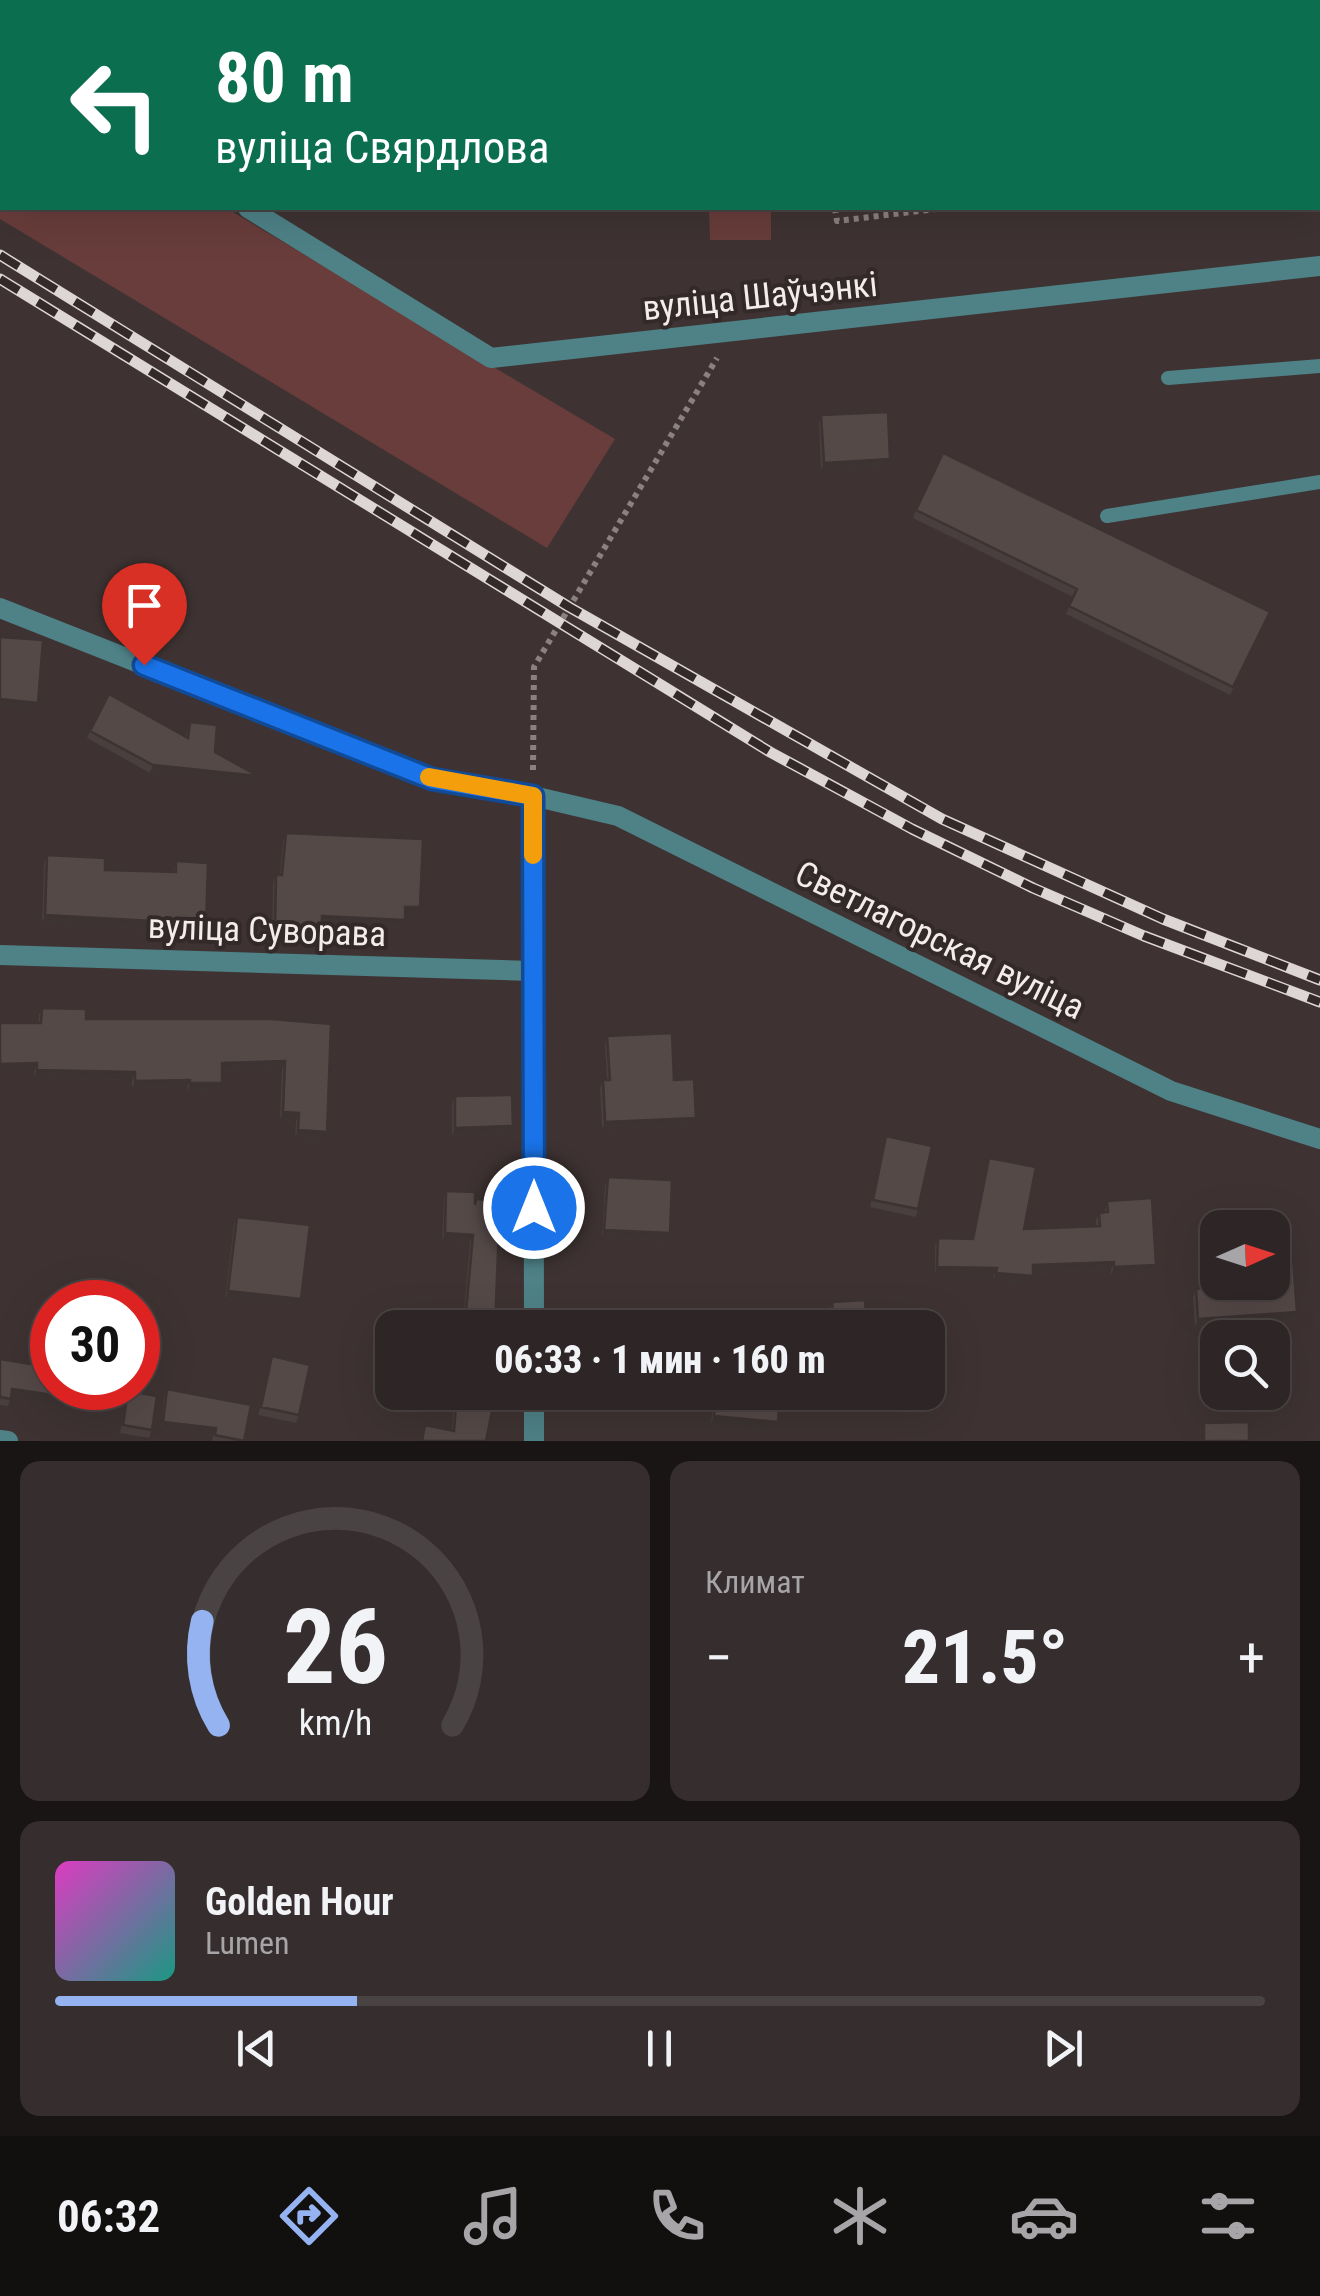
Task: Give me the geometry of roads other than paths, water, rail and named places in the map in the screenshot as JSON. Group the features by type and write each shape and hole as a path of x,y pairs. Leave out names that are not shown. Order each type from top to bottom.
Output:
{"street":[{"name":"вуліца Шаўчэнкі","path":"251,210 491,358 1320,266"},
{"name":"Светлагорская вуліца","path":"0,608 432,779 533,796 618,816 1171,1091 1320,1139"},
{"path":"533,796 534,1310"},
{"name":"вуліца Суворава","path":"0,955 532,970"},
{"path":"534,1410 534,1441"},
{"path":"0,1440 8,1441"}],"lane":[{"path":"1168,378 1320,366"},
{"path":"1107,516 1320,482"}],"railway":[{"path":"0,255 569,607 942,819 1163,919 1320,980"},
{"path":"0,279 770,752 912,829 1033,888 1144,936 1320,1002"}]}
